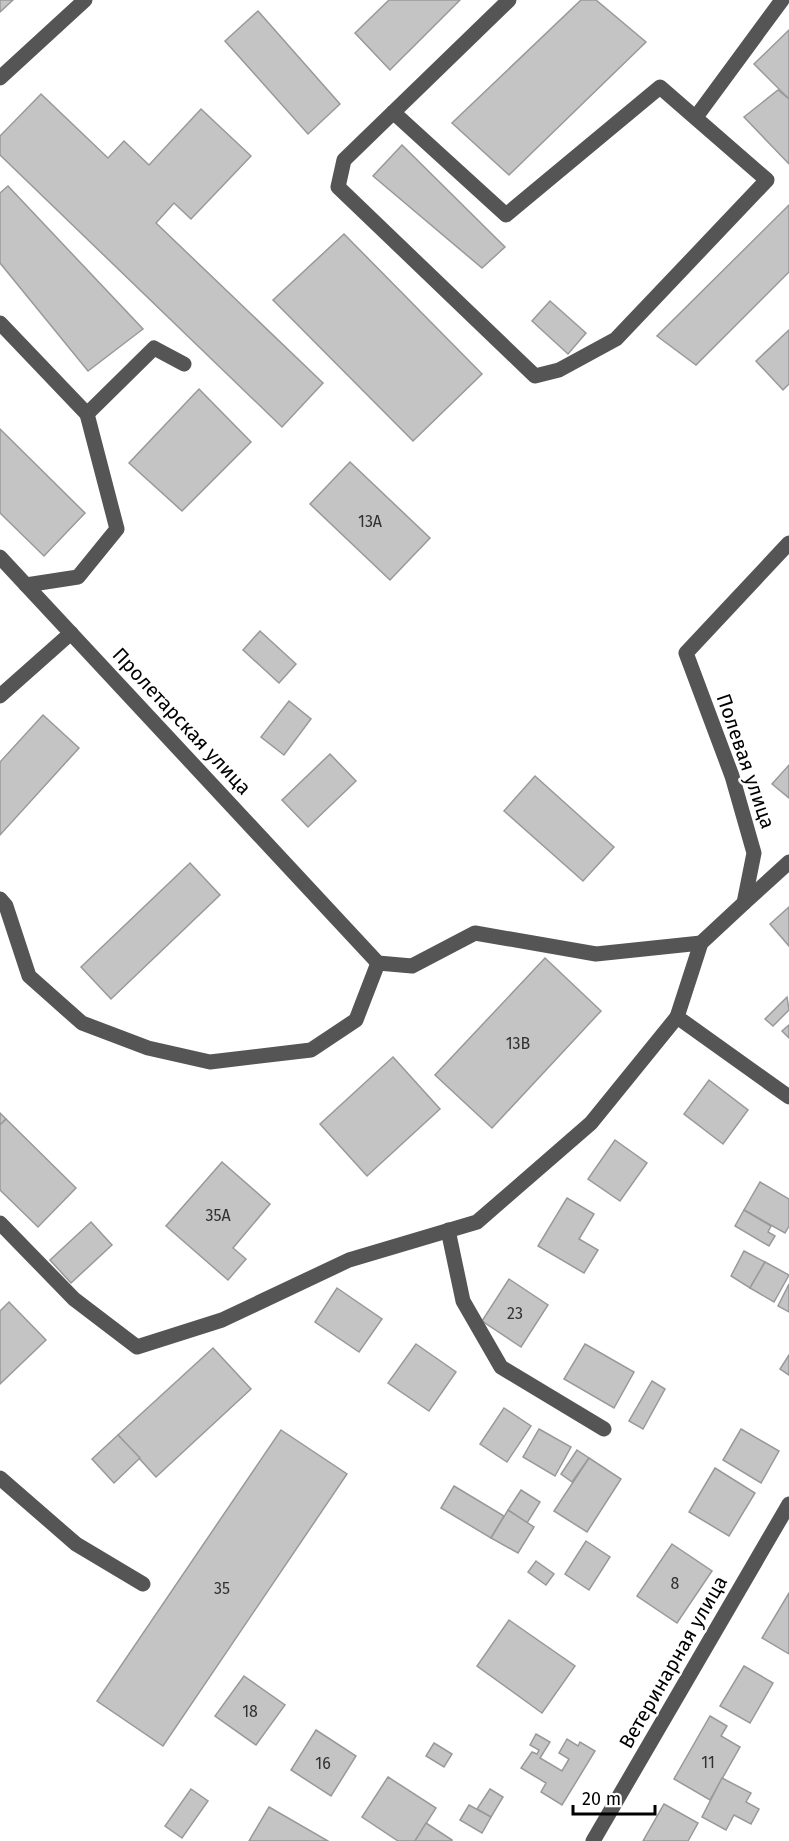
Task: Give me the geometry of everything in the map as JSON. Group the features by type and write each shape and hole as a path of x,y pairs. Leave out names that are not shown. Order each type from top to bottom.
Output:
{"street":[{"path":"0,78 85,0"},
{"path":"393,112 506,215 660,87 767,180 616,339 559,370 535,376 338,187 344,160 393,112 509,0"},
{"path":"696,117 782,0"},
{"path":"0,323 87,414 117,529 78,577 26,585"},
{"path":"87,414 154,348 184,364"},
{"name":"Полевая улица","path":"744,903 754,853 732,776 686,653 789,543"},
{"name":"Пролетарская улица","path":"0,558 334,913 378,963"},
{"path":"0,696 71,633"},
{"path":"0,1223 74,1299 137,1347 222,1320 350,1260 477,1222 591,1123 677,1017 701,943 789,862"},
{"path":"0,899 6,906 29,976 82,1023 148,1048 210,1062 311,1050 356,1020 378,963 412,966 475,933 596,954 701,943"},
{"path":"677,1017 789,1097"},
{"path":"448,1230 463,1301 501,1367 604,1429"},
{"path":"0,1478 76,1544 143,1584"},
{"name":"Ветеринарная улица","path":"593,1841 789,1503"}],"building":[{"path":"0,0 13,0 0,12"},
{"path":"389,0 460,0 390,70 355,33"},
{"path":"581,0 596,0 646,42 509,175 452,123"},
{"path":"258,11 340,104 308,134 225,41"},
{"path":"789,30 789,99 754,64"},
{"path":"778,90 789,99 789,164 744,117"},
{"path":"41,94 108,158 124,141 149,165 201,109 251,156 191,219 174,203 156,223 323,383 282,427 0,155 0,136"},
{"path":"402,145 505,247 482,268 373,176"},
{"path":"8,186 143,329 88,371 0,263 0,193"},
{"path":"789,205 789,272 696,365 657,336"},
{"path":"344,234 482,374 413,441 273,300"},
{"path":"550,301 586,333 568,354 532,321"},
{"path":"789,330 789,384 783,390 756,361"},
{"path":"199,389 251,442 182,511 129,463"},
{"path":"0,429 85,513 44,556 0,513"},
{"path":"350,462 430,538 390,580 310,504"},
{"path":"260,631 296,664 279,683 243,650"},
{"path":"289,701 311,719 284,755 261,737"},
{"path":"43,715 79,748 0,835 0,762"},
{"path":"330,754 356,781 308,827 282,800"},
{"path":"789,765 789,798 772,784"},
{"path":"535,776 614,847 583,881 504,811"},
{"path":"190,863 220,895 111,999 81,967"},
{"path":"789,907 789,946 770,924"},
{"path":"545,958 601,1011 492,1128 435,1075"},
{"path":"787,997 789,1010 773,1026 765,1019"},
{"path":"789,1025 789,1038 782,1031"},
{"path":"393,1057 440,1109 367,1176 320,1124"},
{"path":"709,1080 748,1110 723,1144 684,1114"},
{"path":"0,1113 6,1119 0,1125"},
{"path":"6,1119 76,1188 38,1227 0,1190 0,1125"},
{"path":"615,1140 647,1163 620,1201 588,1179"},
{"path":"222,1162 270,1204 233,1248 246,1259 228,1280 166,1226"},
{"path":"760,1182 789,1199 789,1226 785,1233 744,1210"},
{"path":"567,1198 594,1214 579,1239 598,1250 584,1273 538,1246"},
{"path":"744,1210 771,1226 768,1232 775,1236 769,1246 735,1226"},
{"path":"91,1222 112,1245 71,1283 50,1260"},
{"path":"744,1251 765,1262 750,1288 731,1276"},
{"path":"765,1262 789,1275 774,1302 750,1288"},
{"path":"509,1279 548,1305 521,1347 482,1321"},
{"path":"789,1284 789,1312 778,1306"},
{"path":"337,1288 382,1319 359,1352 315,1322"},
{"path":"9,1302 46,1340 0,1384 0,1311"},
{"path":"416,1344 456,1372 429,1411 388,1383"},
{"path":"585,1344 634,1372 614,1408 564,1379"},
{"path":"213,1348 251,1389 156,1477 118,1435"},
{"path":"789,1355 789,1375 780,1369"},
{"path":"652,1381 665,1389 643,1429 629,1421"},
{"path":"504,1408 531,1426 507,1462 480,1444"},
{"path":"539,1429 571,1447 555,1476 523,1457"},
{"path":"741,1429 779,1451 761,1483 723,1460"},
{"path":"281,1430 347,1474 163,1746 97,1701"},
{"path":"118,1435 140,1458 114,1483 92,1459"},
{"path":"577,1450 589,1458 572,1482 561,1474"},
{"path":"589,1458 621,1479 587,1532 554,1511"},
{"path":"715,1468 755,1493 729,1536 689,1512"},
{"path":"454,1486 504,1516 491,1538 441,1508"},
{"path":"521,1490 540,1502 527,1523 508,1510"},
{"path":"508,1510 534,1527 518,1553 491,1538"},
{"path":"586,1541 610,1557 589,1590 565,1574"},
{"path":"672,1544 712,1571 677,1623 637,1596"},
{"path":"536,1561 554,1574 546,1585 528,1572"},
{"path":"789,1593 789,1654 762,1638"},
{"path":"509,1620 575,1666 542,1713 477,1666"},
{"path":"744,1666 773,1683 750,1723 720,1706"},
{"path":"244,1676 285,1705 256,1745 215,1716"},
{"path":"710,1716 727,1726 721,1736 740,1747 710,1800 674,1779"},
{"path":"316,1730 356,1756 331,1796 291,1770"},
{"path":"536,1734 550,1742 540,1758 562,1771 569,1759 559,1753 567,1739 578,1746 580,1742 595,1751 562,1805 541,1792 546,1783 521,1768 532,1752 537,1754 539,1750 530,1745"},
{"path":"434,1743 452,1754 444,1767 426,1756"},
{"path":"388,1777 436,1808 415,1841 398,1841 362,1817"},
{"path":"722,1778 751,1793 746,1802 759,1809 751,1824 734,1815 726,1830 702,1817"},
{"path":"191,1789 208,1801 182,1838 165,1826"},
{"path":"490,1789 503,1797 491,1817 477,1809"},
{"path":"664,1804 698,1823 688,1841 643,1841"},
{"path":"469,1805 491,1817 482,1833 460,1820"},
{"path":"269,1807 328,1841 249,1841"},
{"path":"426,1823 452,1840 452,1841 415,1841"}]}
